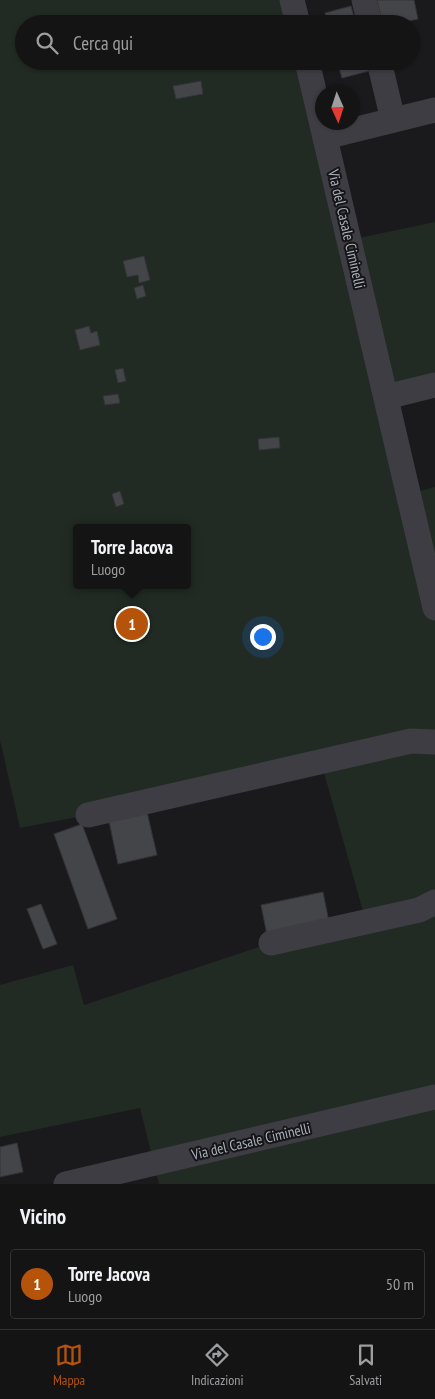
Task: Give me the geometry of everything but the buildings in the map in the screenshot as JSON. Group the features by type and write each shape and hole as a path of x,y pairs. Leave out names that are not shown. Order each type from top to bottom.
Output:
{"street":[{"path":"292,0 296,15"},
{"path":"364,0 368,15"},
{"name":"Via del Casale Ciminelli","path":"309,70 435,608"},
{"path":"381,70 393,120"},
{"path":"325,137 435,110"},
{"path":"386,397 435,385"},
{"path":"88,815 411,741 435,742"},
{"path":"271,943 419,910 435,902"},
{"name":"Via del Casale Ciminelli","path":"66,1184 435,1097"}],"shaded area":[{"path":"0,0 292,0 296,15 15,15 15,70 309,70 315,95 315,130 323,130 349,240 435,222 435,385 386,397 409,494 435,487 435,1184 159,1184 140,1108 0,1137 0,985 73,965 84,1005 271,943 366,922 321,762 88,815 20,828 0,740"}],"place":[{"name":"Torre Jacova","path":"132,624"}]}
